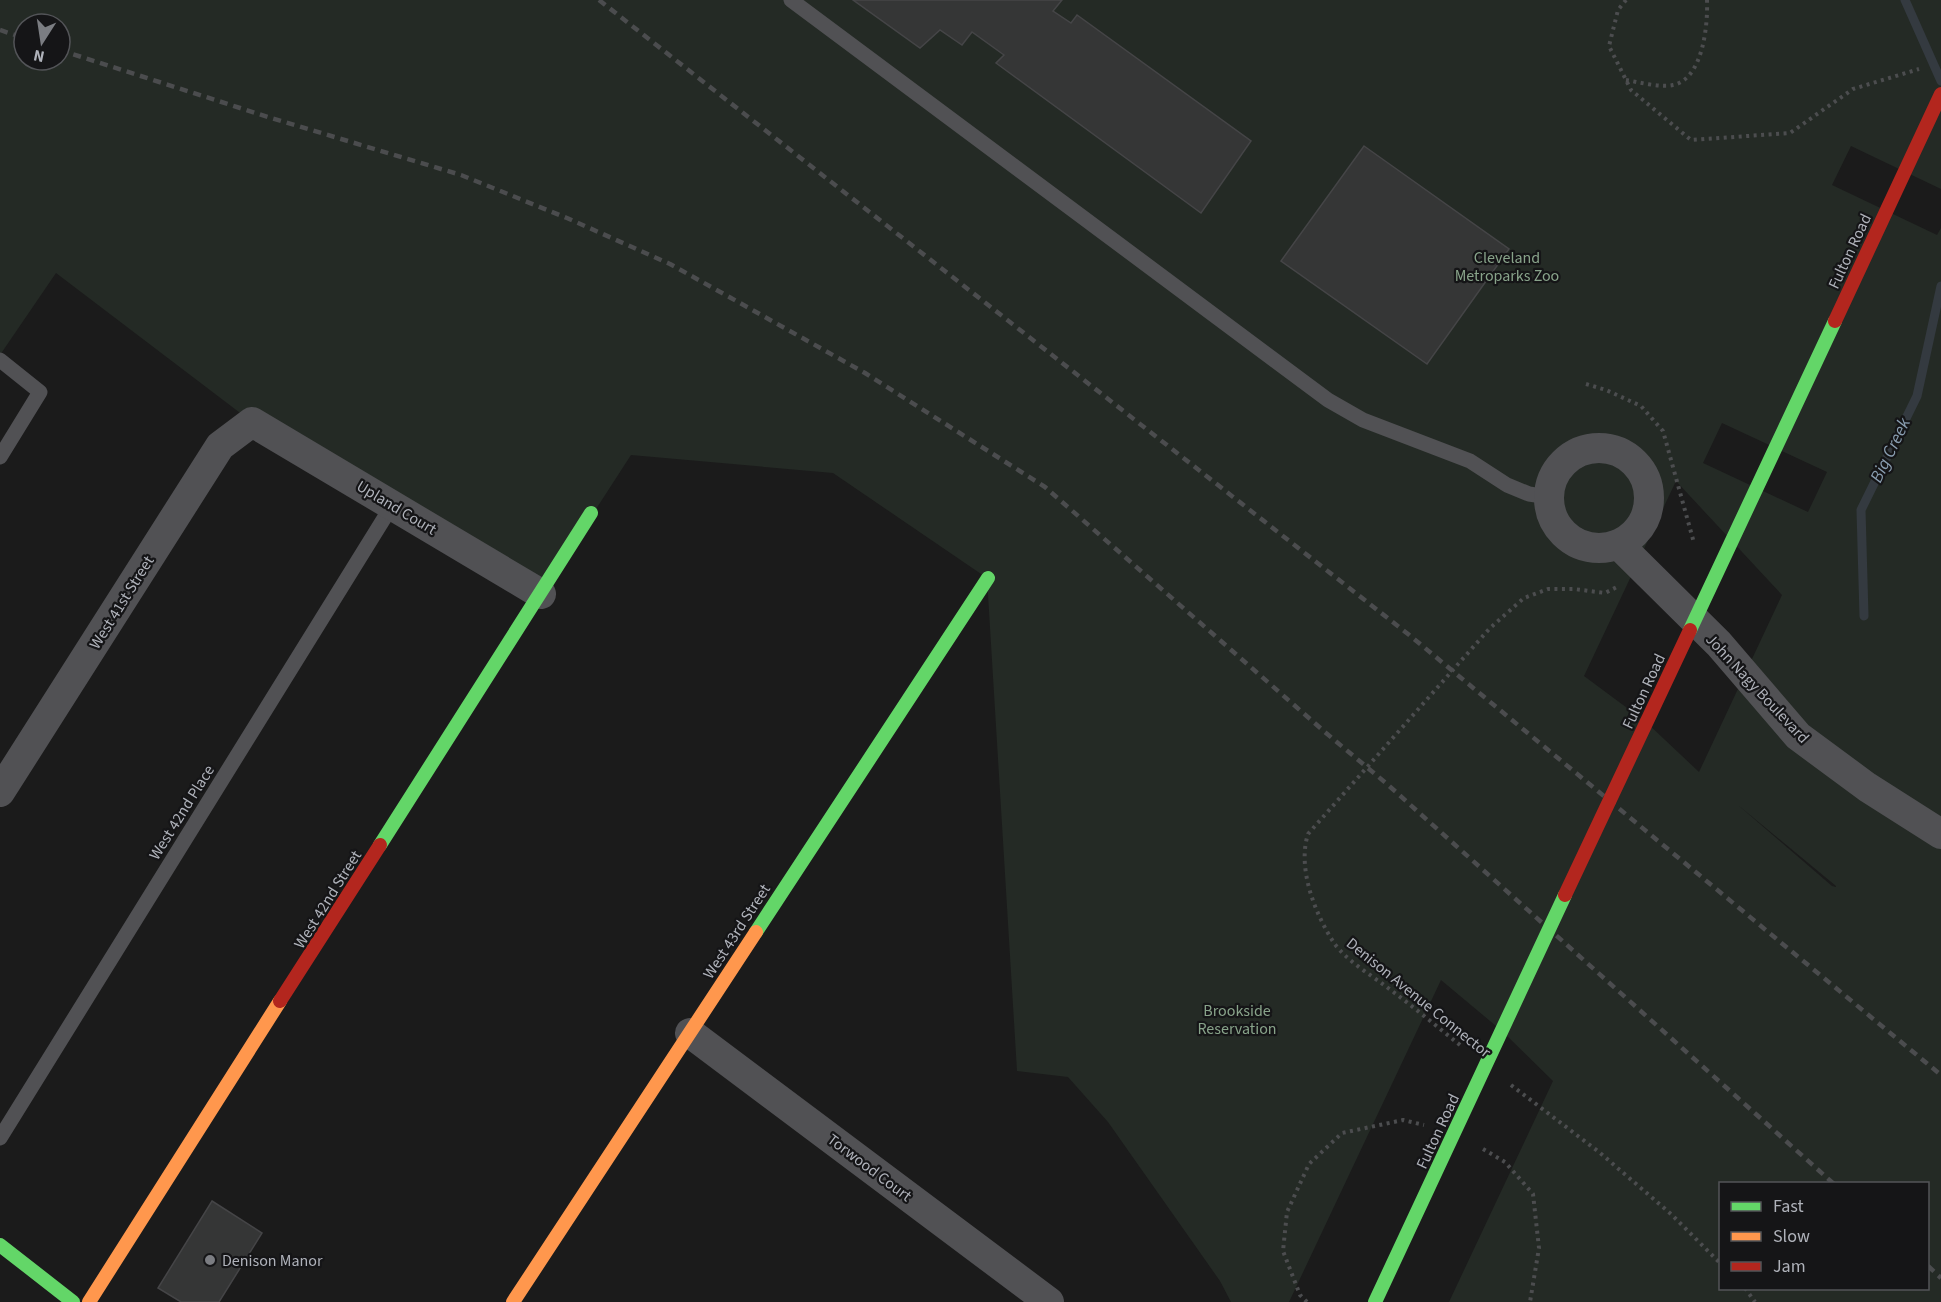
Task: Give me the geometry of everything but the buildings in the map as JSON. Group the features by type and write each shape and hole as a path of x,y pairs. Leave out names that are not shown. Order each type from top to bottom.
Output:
{"street":[{"name":"Fulton Road","path":"1375,1302 1941,94"},
{"name":"Upland Court","path":"252,422 541,594"},
{"name":"West 41st Street","path":"0,792 220,446 252,422"},
{"path":"1605,448 1621,452 1635,462 1644,475 1649,491 1649,507 1643,523 1633,536 1618,544 1604,548 1590,547 1576,542 1556,523 1549,497 1552,480 1560,466 1573,455 1588,449 1605,448"},
{"name":"West 42nd Street","path":"89,1302 591,513"},
{"name":"John Nagy Boulevard","path":"1618,544 1719,644 1798,736 1867,787 1941,834"},
{"name":"West 43rd Street","path":"513,1302 987,578"},
{"name":"Torwood Court","path":"690,1033 1049,1301"},
{"path":"0,1245 73,1302"}],"lane":[{"path":"791,0 1328,400 1363,420 1470,461 1507,485 1529,494 1549,497"},
{"path":"0,360 40,392 0,457"},
{"name":"West 42nd Place","path":"0,1138 393,504"}],"path":[{"path":"1626,0 1618,10 1609,46 1631,90 1691,140 1790,133 1853,89 1930,65"},
{"path":"1626,80 1673,85 1689,76 1697,64 1708,22 1707,0"},
{"path":"1586,384 1606,390 1641,406 1663,431 1697,553"},
{"name":"Denison Avenue Connector","path":"1462,1046 1354,963 1335,944 1308,886 1304,864 1304,848 1308,834 1490,628 1524,598 1548,589 1574,589 1605,593"},
{"path":"1507,1082 1599,1152 1671,1214 1719,1262"}],"green space":[{"path":"0,0 1941,0 1941,189 1851,146 1832,185 1937,235 1941,228 1941,1302 1449,1302 1553,1081 1502,1031 1441,980 1289,1302 1231,1302 1220,1281 1108,1122 1068,1077 1017,1071 987,578 833,473 631,455 541,594 252,422 56,273 0,355","holes":["1722,423 1827,472 1808,512 1703,463","1676,481 1782,595 1699,772 1646,722 1584,676","1738,805 1836,886 1836,887 1832,886"]}],"waterway":[{"name":"Big Creek","path":"1905,0 1941,81"},
{"name":"Big Creek","path":"1864,616 1861,510 1917,396 1941,286"}],"railway":[{"path":"599,0 1408,634 1941,1075"},
{"path":"0,30 12,34"},
{"path":"72,54 268,117 461,175 567,218 670,264 865,373 1045,487 1387,784 1832,1182"},
{"path":"1929,1267 1941,1278"}],"traffic: fast":[{"path":"1690,630 1835,321"},
{"path":"380,845 591,513"},
{"path":"756,932 988,578"},
{"path":"1375,1302 1565,895"},
{"path":"0,1245 73,1302"}],"traffic: slow":[{"path":"513,1302 756,932"},
{"path":"89,1302 280,1001"}],"traffic: jam":[{"path":"1835,321 1941,94"},
{"path":"1565,895 1690,630"},
{"path":"280,1001 380,845"}],"place":[{"name":"Denison Manor","path":"210,1260"}],"park label":[{"name":"Cleveland Metroparks Zoo","path":"1507,266"},
{"name":"Brookside Reservation","path":"1237,1019"}]}
